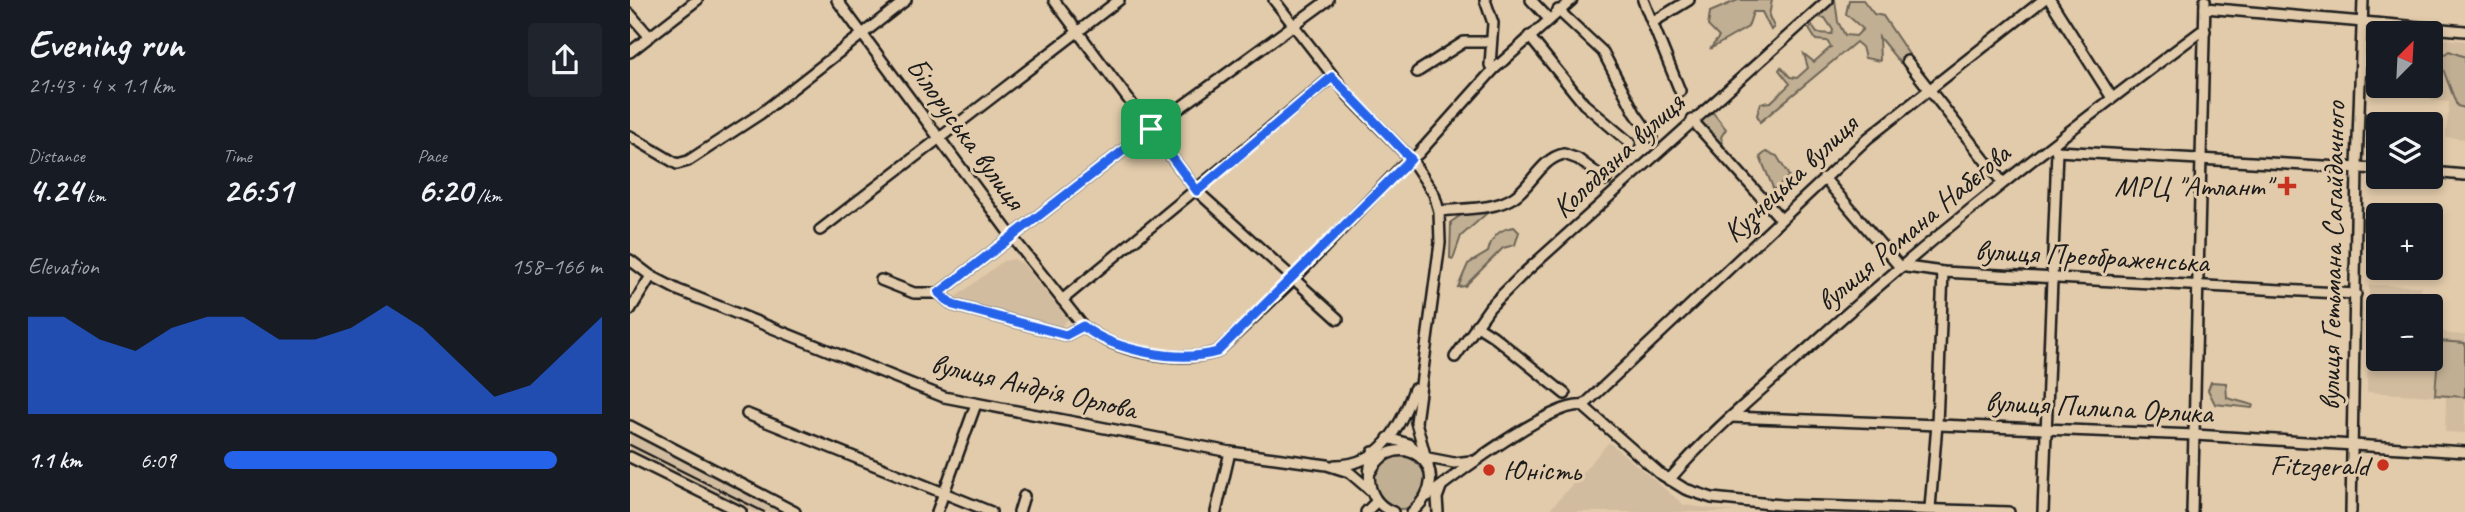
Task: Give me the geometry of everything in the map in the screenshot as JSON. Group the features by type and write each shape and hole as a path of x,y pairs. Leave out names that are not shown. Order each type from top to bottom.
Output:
{"street":[{"path":"630,52 697,0"},
{"name":"Білоруська вулиця","path":"836,0 1013,238 1083,326"},
{"path":"630,136 677,164 688,161 760,114 906,0"},
{"path":"1054,0 1197,191 1338,319"},
{"path":"820,230 1119,0"},
{"path":"1274,0 1332,77 1411,159 1430,185 1439,211 1440,243 1421,368 1416,422 1431,476 1428,496 1437,512"},
{"path":"881,280 914,293 939,293 1151,129 1328,0"},
{"path":"1485,0 1493,23 1490,65 1493,70"},
{"path":"1531,0 1548,18"},
{"path":"939,293 953,305 1066,335 1083,326 1104,340 1123,347 1172,354 1210,354 1230,342 1411,159 1493,70 1548,18 1572,0"},
{"path":"1643,0 1679,91"},
{"path":"1653,22 1689,0"},
{"name":"Колодязна вулиця","path":"1455,357 1476,325 1522,275 1828,0"},
{"name":"Кузнецька вулиця","path":"1583,406 1824,178 1928,89 2043,0"},
{"path":"2050,0 2112,98"},
{"name":"вулиця Гетьмана Сагайдачного","path":"2351,512 2363,0"},
{"path":"2192,512 2205,4 2465,31"},
{"path":"1558,10 1603,52 1634,113 1652,137"},
{"path":"630,14 649,36"},
{"name":"вулиця Романа Набєгова","path":"1669,480 1731,417 1899,266 2003,182 2054,148 2112,98 2200,32 2205,31"},
{"path":"1530,36 1584,104 1630,143"},
{"path":"1417,72 1464,42 1491,42"},
{"path":"1908,61 2003,182"},
{"path":"1062,300 1332,77"},
{"path":"1692,120 1780,218"},
{"path":"2042,512 2052,278 2054,148 2366,168"},
{"path":"1439,211 1478,208 1506,201 1519,193 1552,159 1564,154 1578,159 1606,180"},
{"path":"2443,173 2465,175"},
{"path":"1824,178 1899,266"},
{"name":"вулиця Андрія Орлова","path":"630,260 651,276 944,397 1230,452 1327,465 1349,472 1370,490"},
{"name":"вулиця Преображенська","path":"1899,266 1943,272 2356,294"},
{"path":"1930,508 1937,424 1943,272"},
{"path":"630,310 651,276"},
{"path":"1476,325 1493,335 1565,394"},
{"path":"1381,512 1370,490 1370,473 1403,417 1421,368"},
{"path":"937,512 976,404"},
{"path":"1411,511 1476,460 1566,407 1583,406 1645,463 1669,480 1712,498 1781,505 2009,512"},
{"path":"747,414 991,512"},
{"name":"вулиця Пилипа Орлика","path":"1731,417 2195,435 2465,452"},
{"path":"630,426 795,512"},
{"path":"1380,453 1383,440 1391,438 1409,444 1426,462"},
{"path":"1420,444 1439,461"},
{"path":"1216,512 1230,452"},
{"path":"1380,453 1413,453 1426,462 1461,463 1476,460"},
{"name":"вулиця Андрія Орлова","path":"1327,465 1350,464 1380,453"},
{"path":"630,457 741,512"},
{"path":"1437,512 1437,498 1442,485"},
{"path":"1018,512 1024,496"},
{"path":"1366,512 1376,502"},
{"path":"1376,502 1393,512"},
{"path":"1781,505 1790,512"}],"shaded area":[{"path":"1738,0 1772,0 1769,16 1774,27 1771,30 1762,12 1753,12 1748,27 1710,49 1719,37 1708,26 1710,12"},
{"path":"1835,0 1838,22 1845,35 1856,36 1863,29 1846,14 1849,0 1863,0 1874,14 1883,16 1910,56 1900,63 1879,37 1880,61 1865,58 1862,47 1856,42 1760,122 1757,115 1761,103 1771,102 1790,84 1779,70 1781,67 1790,77 1797,78 1808,68 1804,54 1814,62 1831,47 1827,41 1816,40 1809,29 1812,26 1817,33 1832,34 1833,30 1825,18 1816,17"},
{"path":"2443,39 2465,41 2465,139 2446,137 2449,102 2430,100 2443,98"},
{"path":"2449,51 2465,57 2465,108 2457,106 2443,69 2443,55"},
{"path":"1711,110 1726,129 1721,137 1724,148 1716,149 1697,128 1698,118"},
{"path":"1766,152 1777,156 1789,176 1774,190 1760,157"},
{"path":"1495,206 1461,236 1453,259 1450,258 1451,222 1464,213"},
{"path":"1514,227 1519,232 1515,245 1503,248 1465,286 1458,287 1468,264 1488,252 1493,238 1500,232"},
{"path":"1014,259 1023,264 1068,319 1060,328 953,299 1003,261"},
{"path":"2369,285 2421,286 2421,294 2369,294"},
{"path":"2443,331 2465,335 2465,433 2445,432 2446,397 2367,392 2367,371 2443,371"},
{"path":"2443,341 2465,343 2465,397 2435,395 2437,371 2443,371"},
{"path":"2211,382 2226,383 2227,398 2253,405 2252,408 2215,404 2208,390"},
{"path":"630,432 792,512 754,512 630,450"},
{"path":"1609,442 1684,505 1735,512 1548,512"},
{"path":"1400,455 1419,463 1427,482 1419,501 1400,509 1381,501 1373,482 1381,463"}],"railway":[{"path":"630,445 764,512"}],"place":[{"name":"МРЦ \"Атлант\"","path":"2287,186"},
{"name":"Fitzgerald","path":"2383,465"},
{"name":"Юність","path":"1489,470"}],"route":[{"path":"1332,77 1411,159 1230,342 1210,354 1172,354 1123,347 1104,340 1083,326 1066,335 953,305 939,293 1013,238 1151,129 1197,191 1332,77"}]}
